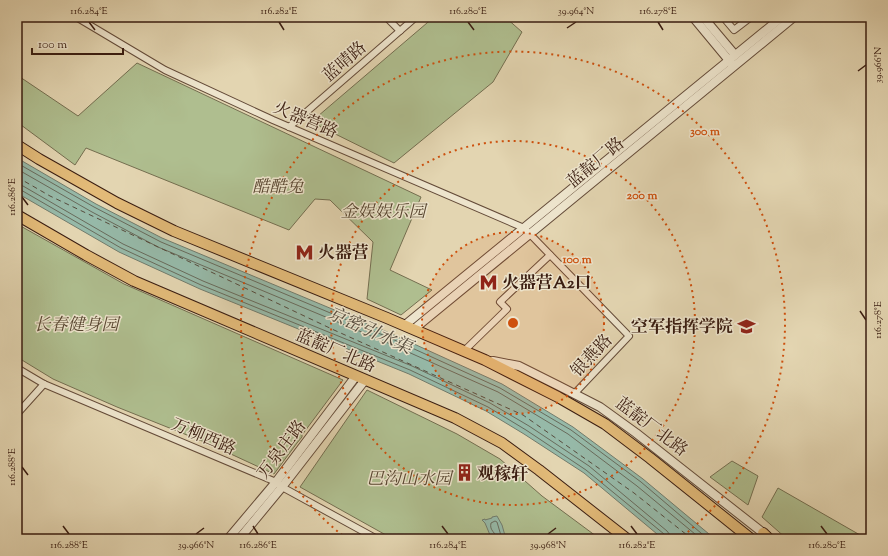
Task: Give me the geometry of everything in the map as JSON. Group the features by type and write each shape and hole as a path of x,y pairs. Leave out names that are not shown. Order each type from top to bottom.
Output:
{"highway":[{"name":"蓝靛厂北路","path":"17,145 118,203 174,231 410,327 486,360 558,397 605,424 751,539"},
{"name":"蓝靛厂北路","path":"17,215 134,281 454,418 502,443 627,539"}],"street":[{"name":"火器营路","path":"76,17 165,70 289,127 524,228 629,336"},
{"path":"386,17 400,31"},
{"name":"蓝晴路","path":"289,127 416,17"},
{"path":"693,17 734,61"},
{"path":"703,17 734,61"},
{"path":"723,17 734,30 751,17"},
{"name":"蓝靛厂路","path":"410,327 531,234 734,61 782,17"},
{"name":"蓝靛厂路","path":"410,327 524,228 734,61 794,17"},
{"path":"464,351 507,309 500,302 550,255"},
{"name":"银燕路","path":"574,394 629,336"},
{"name":"蓝靛厂北路","path":"486,360 519,366 600,407 636,433 768,537"},
{"name":"万柳西路","path":"17,368 44,384 279,485 377,539"},
{"name":"万泉庄路","path":"239,539 360,378"},
{"path":"17,414 44,384"},
{"name":"万泉庄路","path":"228,539 279,485"}],"green space":[{"path":"434,17 505,17 522,32 493,82 394,163 311,122"},
{"path":"137,63 421,197 390,270 432,290 401,315 367,299 373,242 330,200 315,199 289,230 86,148 75,165 17,122 17,75 78,116"},
{"name":"长春健身园","path":"17,224 124,284 343,380 274,474 207,443 117,407 53,379 17,357"},
{"name":"巴沟山水园","path":"367,390 457,434 500,459 542,496 600,539 393,539 300,487"},
{"path":"732,461 758,476 748,505 710,477"},
{"path":"778,488 867,539 787,539 762,517"}],"water":[{"name":"京密引水渠","path":"17,158 96,204 162,238 392,334 502,384 573,427 643,479 715,539 663,539 584,473 486,411 409,374 200,289 119,252 17,193"},
{"path":"497,516 502,525 506,539 494,539 490,535 485,523 482,520"}],"ferry route":[{"path":"17,177 50,196 334,330 523,415 634,493 692,539"}],"place":[{"name":"火器营","path":"305,252"},
{"name":"火器营A2口","path":"489,282"},
{"name":"空军指挥学院","path":"746,326"},
{"name":"观稼轩","path":"464,473"}],"park label":[{"name":"酷酷兔","path":"278,186"},
{"name":"金娱娱乐园","path":"383,211"}]}
